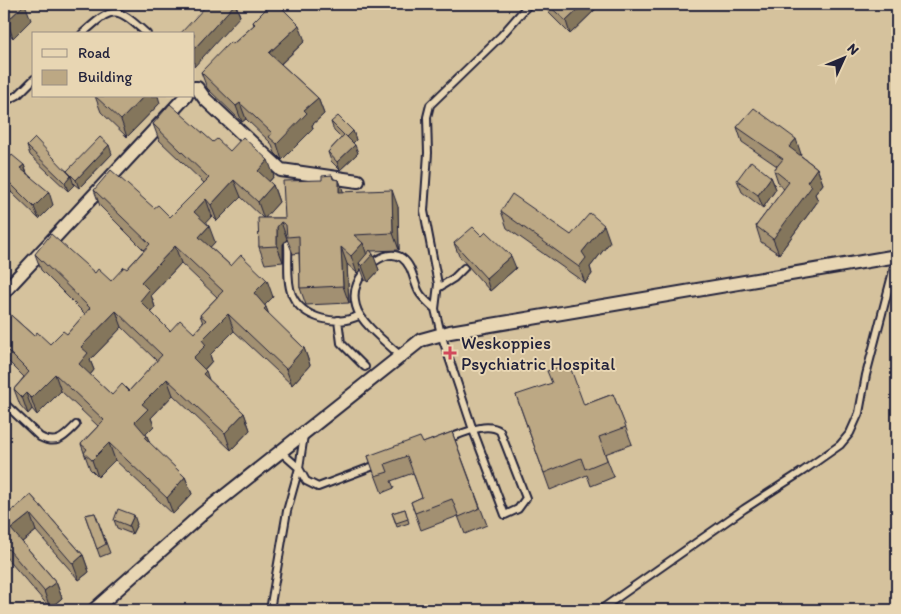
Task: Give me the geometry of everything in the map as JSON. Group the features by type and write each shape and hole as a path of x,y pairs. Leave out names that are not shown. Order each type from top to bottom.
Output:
{"street":[{"path":"195,87 212,106 281,170 358,181"},
{"path":"4,292 184,98"},
{"path":"94,610 192,523 421,340 441,334 897,256"}],"lane":[{"path":"436,443 473,430 495,428 500,431 526,498 518,509 505,515 473,430 441,334 435,309 438,288 424,211 428,153 428,111 434,100 500,36 529,4"},
{"path":"84,32 105,13 113,12 121,13 131,19 144,32"},
{"path":"4,102 18,95 32,81"},
{"path":"288,244 290,288 293,297 306,310 318,318 338,320 360,315"},
{"path":"402,357 360,315 355,297 358,280 372,264 383,257 391,255 404,260 411,272 419,294 435,309"},
{"path":"600,610 744,509 840,445 850,433 859,413 866,375 895,271 897,256"},
{"path":"438,288 454,278 464,268"},
{"path":"338,320 341,343 365,367"},
{"path":"4,403 40,437 47,441 54,442 61,439 76,425"},
{"path":"270,610 287,511 299,468 304,435"},
{"path":"280,452 299,468 306,482 318,487 391,460"}],"shaded area":[{"name":"Weskoppies Psychiatric Hospital","path":"4,4 897,4 897,610 4,610"}],"building":[{"path":"4,4 25,4 7,21 4,18"},
{"path":"208,4 235,4 195,48 195,32 182,32"},
{"path":"271,4 278,4 299,25 269,53 318,98 304,110 307,113 277,144 269,137 272,133 240,103 236,106 201,72 230,42 233,44 255,24 253,22"},
{"path":"547,4 584,4 566,21"},
{"path":"97,98 142,98 121,120"},
{"path":"170,104 213,142 217,139 230,151 243,137 268,160 258,171 273,185 258,202 234,180 211,205 206,199 194,212 209,226 199,237 231,266 241,255 267,280 254,293 266,307 264,309 304,348 286,369 228,314 202,340 206,345 193,358 206,371 203,374 244,413 225,433 167,379 142,404 148,409 135,422 147,436 145,438 185,477 167,498 109,443 92,460 84,453 87,449 81,444 104,420 55,374 31,398 26,393 22,397 14,389 29,372 4,347 4,309 34,336 37,332 50,344 63,331 67,334 90,308 35,254 51,234 95,273 98,269 111,281 124,267 127,269 150,244 94,190 111,170 154,208 158,205 170,217 209,178 153,124","holes":["175,246 223,291 200,315 206,320 194,333 180,320 170,331 140,301 149,290 141,282","116,311 162,355 129,391 122,384 112,395 79,364 88,353 81,347"]},
{"path":"754,108 796,139 789,147 817,168 807,182 812,186 773,239 756,226 789,182 774,170 783,159 737,127"},
{"path":"338,116 353,131 347,137 355,145 337,162 328,152 344,135 331,122"},
{"path":"100,137 109,145 76,180 67,171"},
{"path":"35,138 71,176 65,183 27,146"},
{"path":"12,155 24,165 20,168 49,192 34,207 6,179 4,182 4,164"},
{"path":"751,161 771,177 758,195 737,180"},
{"path":"332,175 333,179 339,180 339,192 392,190 393,233 354,235 363,243 351,256 341,247 343,286 300,288 299,236 287,237 286,225 281,222 277,227 277,246 259,247 258,218 285,218 283,181 322,180 322,176"},
{"path":"512,194 571,235 590,213 604,225 582,252 586,258 579,267 501,211"},
{"path":"473,227 482,236 486,232 511,256 486,278 454,243"},
{"path":"370,250 373,254 362,266 359,263"},
{"path":"569,364 584,405 613,394 626,427 599,437 607,460 585,469 581,458 544,473 516,395 552,383 547,371"},
{"path":"452,432 480,508 459,517 452,499 415,513 411,502 422,497 407,456 385,464 388,472 375,476 368,456 420,437 423,443"},
{"path":"31,495 83,555 73,564 30,514 11,529 56,582 44,591 4,544 4,517"},
{"path":"118,509 134,515 129,526 114,520"},
{"path":"405,509 408,519 396,523 392,513"},
{"path":"95,513 106,544 97,549 85,515"}],"place":[{"name":"Weskoppies Psychiatric Hospital","path":"450,353"}]}
